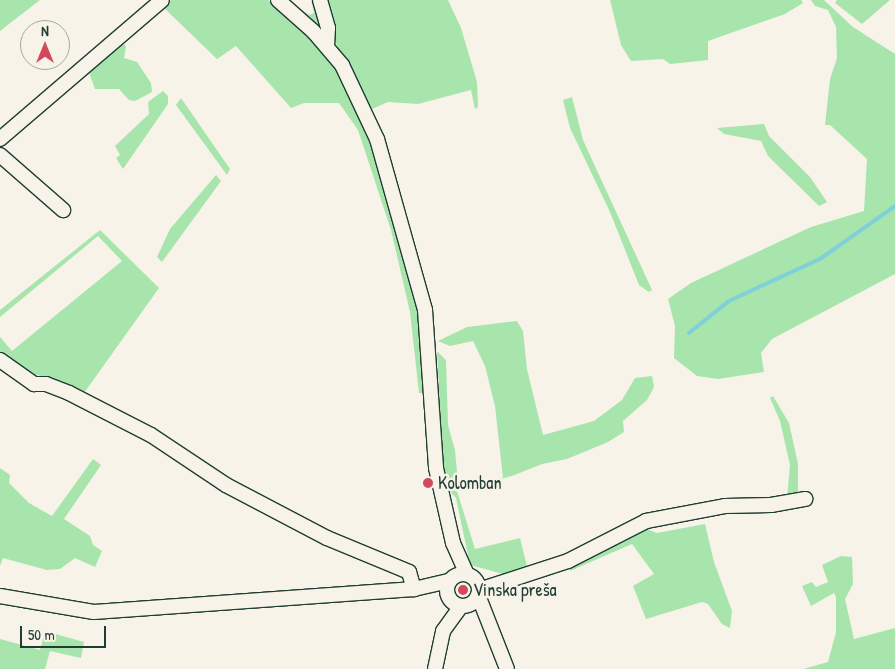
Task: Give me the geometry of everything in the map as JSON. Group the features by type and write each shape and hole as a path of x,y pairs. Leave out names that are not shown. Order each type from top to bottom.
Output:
{"street":[{"path":"0,139 162,0"},
{"path":"278,0 327,46 346,72 377,139 415,271 430,353 436,468 452,543 448,597 435,669"},
{"path":"320,0 328,28 327,46"},
{"path":"0,155 63,210"},
{"path":"0,360 34,384 46,384 69,393 151,435 226,484 313,531 408,572 417,589 448,597 464,606 488,627"},
{"path":"0,596 94,612 417,589 450,580 458,574 475,585 528,576 568,561 646,521 725,506 772,505 805,499"},
{"path":"452,543 475,585 488,627 507,669"},
{"path":"443,631 464,606 475,585"}],"green space":[{"path":"0,0 40,0 0,31"},
{"path":"171,0 268,0 310,35 340,72 366,127 419,309 424,393 419,393 410,312 391,230 358,130 339,103 304,103 291,108 236,46 217,59 163,7"},
{"path":"287,0 309,15 314,13 311,0 316,0 323,32"},
{"path":"324,0 448,0 461,28 477,82 478,107 475,109 471,90 418,104 388,102 372,109 337,46"},
{"path":"610,0 801,0 803,3 785,14 708,41 708,60 670,64 663,59 631,61 621,45"},
{"path":"811,0 824,0 853,27 895,54 895,274 772,339 761,353 764,372 718,379 697,376 674,358 675,326 668,299 691,283 811,227 864,211 867,159 830,125 825,125 830,79 837,58 836,27 828,10 815,6"},
{"path":"837,0 890,0 862,24 835,3"},
{"path":"121,40 126,47 124,58 137,62 151,83 152,92 135,101 129,100 119,89 95,89 88,70"},
{"path":"163,91 168,96 168,104 123,169 116,158 120,155 115,146 149,114 148,102"},
{"path":"572,97 583,140 652,290 649,292 639,285 610,212 570,128 563,100"},
{"path":"181,98 230,169 227,175 176,105"},
{"path":"764,124 769,136 810,177 827,202 819,206 768,156 761,141 724,134 717,128"},
{"path":"216,175 221,181 162,262 157,257 170,229"},
{"path":"100,230 159,288 84,393 49,377 28,374 0,355 0,337 12,351 122,261 98,236 0,317 0,310"},
{"path":"517,321 523,331 527,369 543,435 594,421 622,400 635,378 652,376 654,387 647,400 623,421 624,432 608,442 567,459 542,464 512,476 457,491 475,549 520,538 528,570 503,574 470,565 456,498 444,485 437,351 446,360 448,425 455,450 458,483 503,478 495,406 485,366 473,341 450,346 438,341 467,327"},
{"path":"773,396 789,423 798,464 798,497 787,499 790,465 780,421 770,398"},
{"path":"93,459 101,465 64,519 90,536 93,545 102,551 95,567 75,558 60,569 47,570 3,558 0,566 0,468 10,475 9,483 29,503 52,516"},
{"path":"705,524 714,562 732,611 730,628 722,624 708,604 702,602 646,619 633,586 654,574 632,544 570,571 568,565 644,528 657,533"},
{"path":"841,556 852,557 853,584 845,599 854,639 895,628 895,669 803,669 828,662 836,632 836,597 834,593 811,606 802,586 812,582 816,587 828,582 822,565"},
{"path":"45,631 84,642 81,658 50,651 45,669 0,669 0,639 40,650"}],"waterway":[{"path":"689,333 729,301 820,259 895,206"}],"place":[{"name":"Kolomban","path":"428,483"},
{"name":"Vinska preša","path":"463,590"}]}
